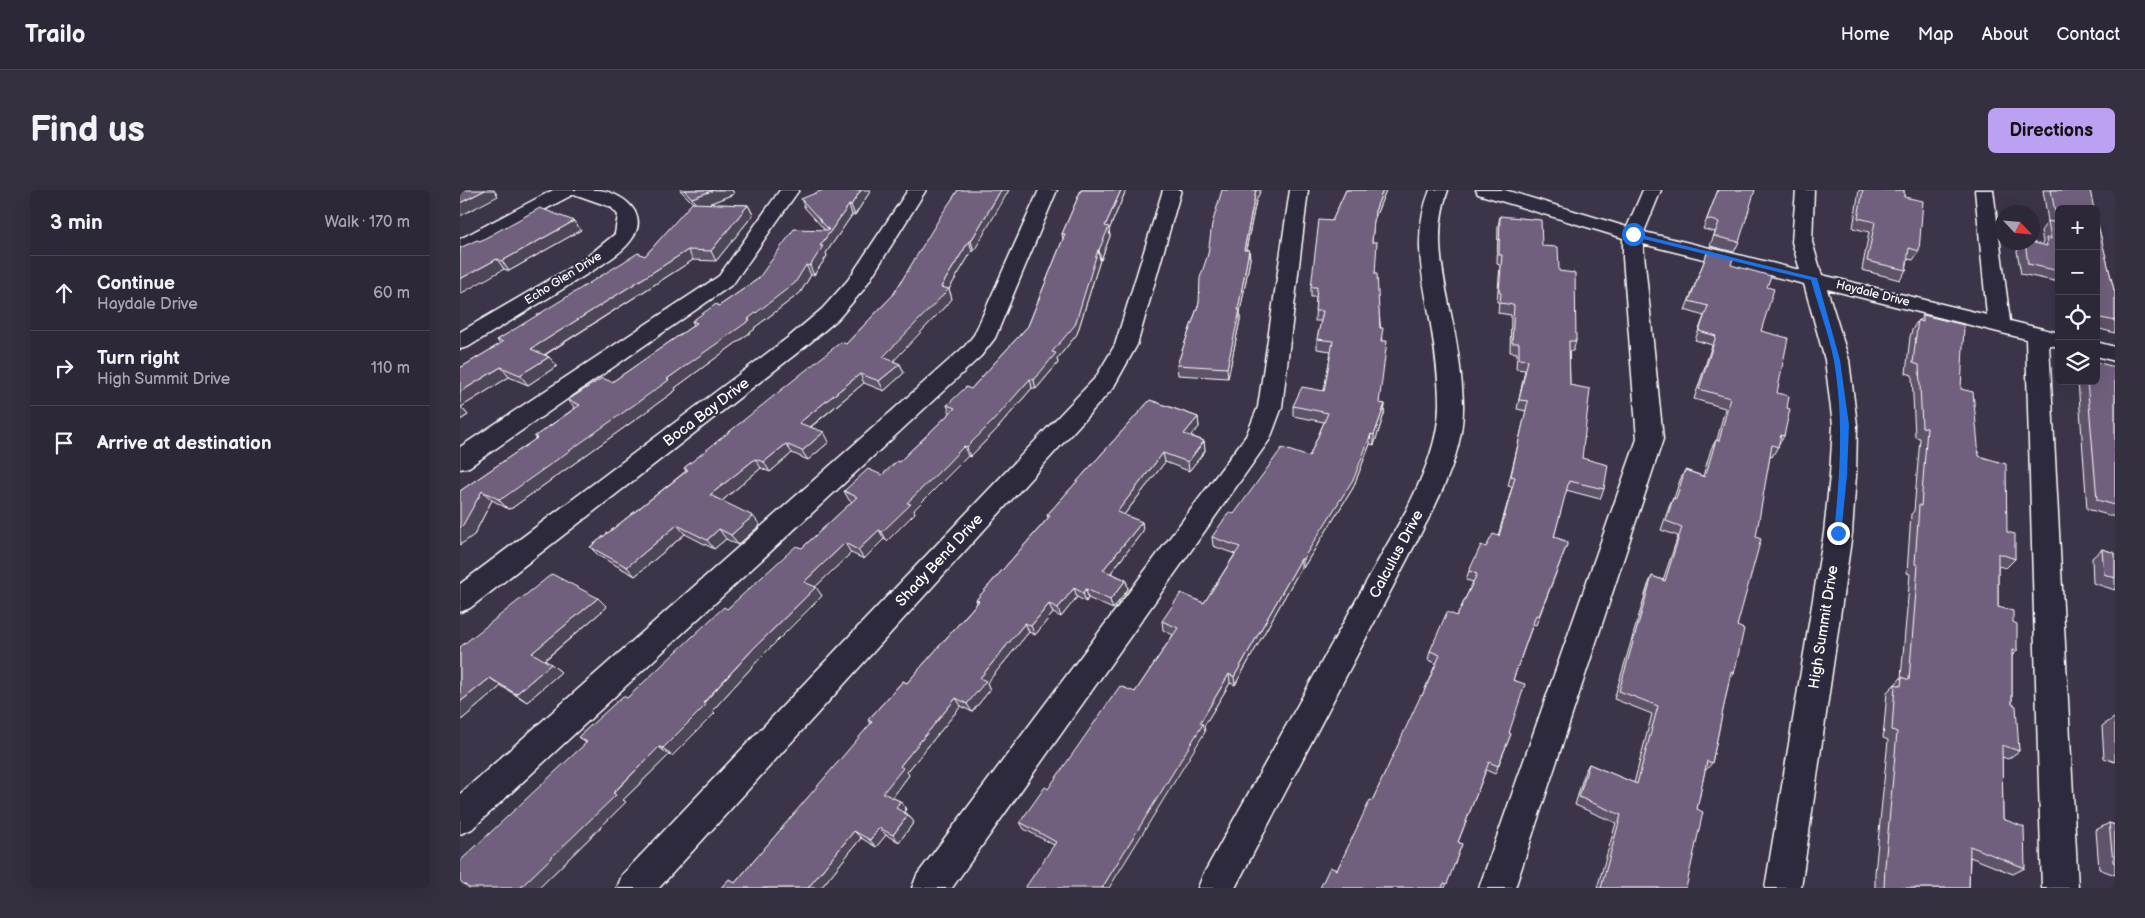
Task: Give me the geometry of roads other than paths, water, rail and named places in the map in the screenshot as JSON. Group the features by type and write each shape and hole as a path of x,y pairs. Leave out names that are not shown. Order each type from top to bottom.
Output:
{"street":[{"path":"460,247 567,190"},
{"name":"Echo Glen Drive","path":"460,342 590,264 624,236 628,223 628,214 618,203 581,190"},
{"path":"460,460 726,280 790,190"},
{"name":"Boca Bay Drive","path":"460,600 798,341 830,314 856,284 917,190"},
{"path":"460,817 973,351 984,338 1048,190"},
{"name":"Shady Bend Drive","path":"635,888 1105,382 1126,345 1172,190"},
{"path":"930,888 1257,439 1270,407 1299,190"},
{"name":"Calculus Drive","path":"1216,888 1420,510 1438,473 1446,445 1451,405 1442,325 1428,249 1429,221 1439,190"},
{"name":"Haydale Drive","path":"1485,190 1633,234 2048,337"},
{"path":"1497,888 1650,439 1633,258 1633,234 1652,190"},
{"name":"High Summit Drive","path":"1783,888 1838,533 1844,475 1845,425 1837,360 1802,242 1805,190"},
{"path":"1984,190 1999,325"},
{"path":"2048,337 2060,888"},
{"path":"2100,350 2115,354"}]}
